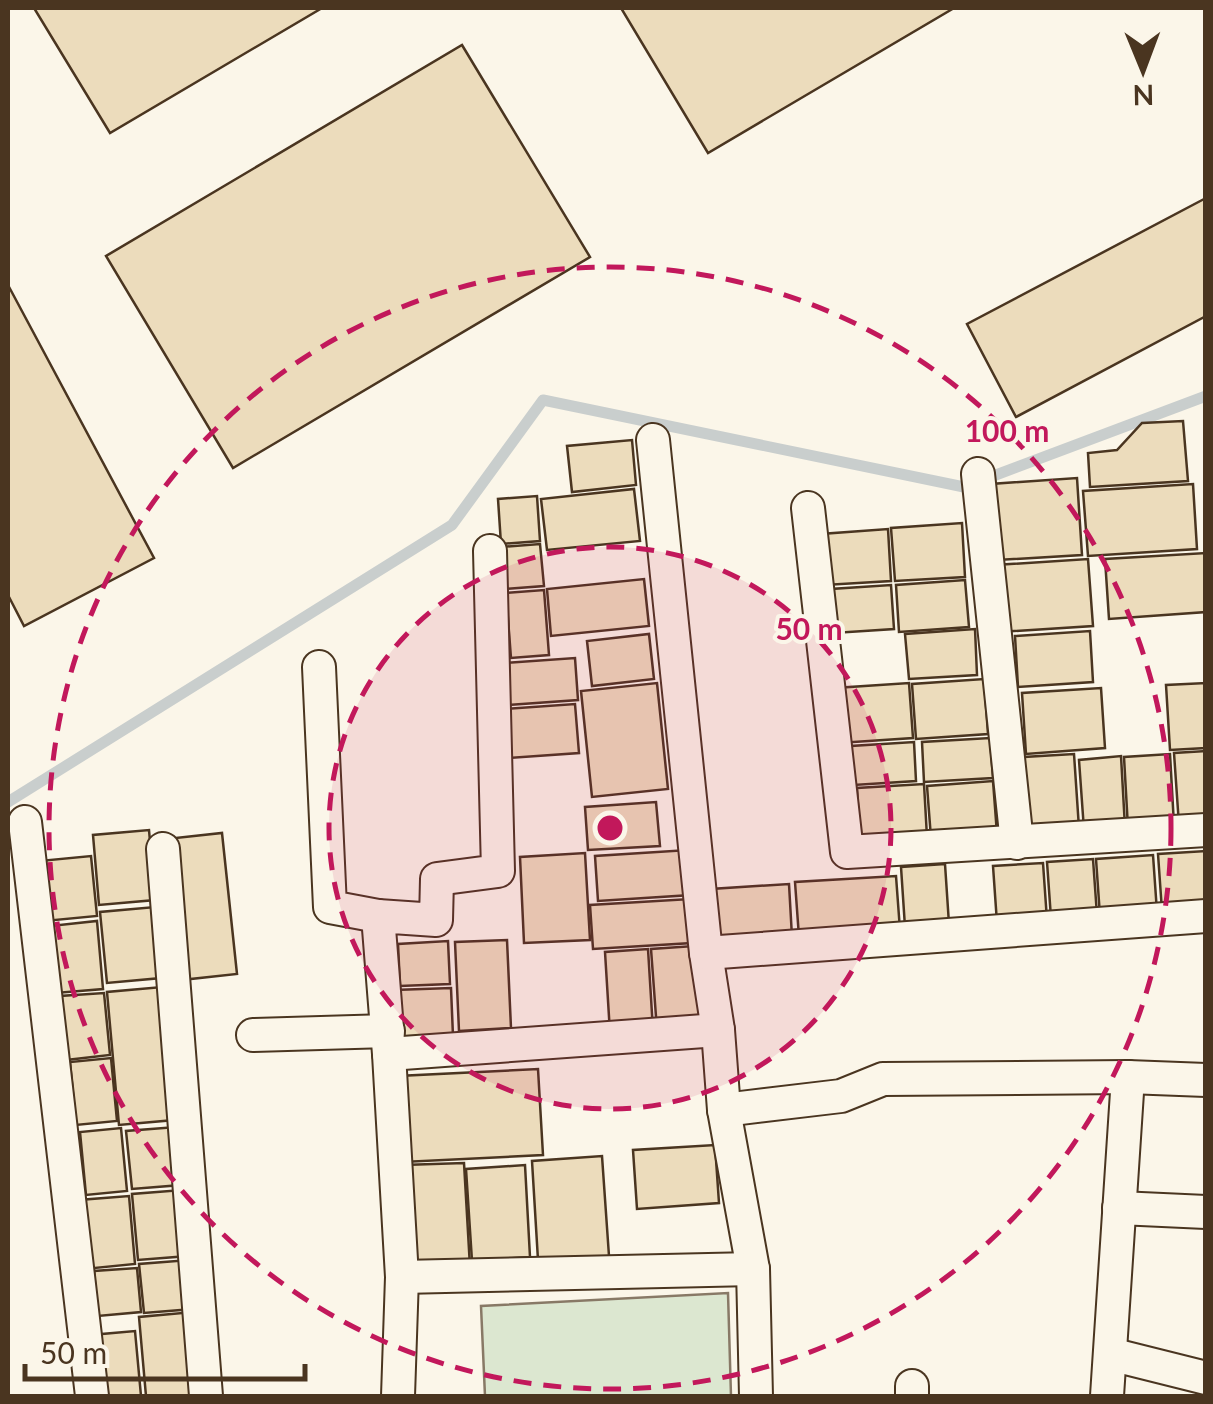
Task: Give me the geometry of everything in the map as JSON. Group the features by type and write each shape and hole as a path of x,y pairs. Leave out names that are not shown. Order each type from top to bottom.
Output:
{"street":[{"path":"653,440 724,1110 753,1269 756,1396"},
{"path":"978,474 1018,843"},
{"path":"808,508 846,852 1206,830"},
{"path":"319,667 330,907 378,916 436,920 437,879 498,871 490,551"},
{"path":"25,822 92,1396"},
{"path":"163,849 206,1396"},
{"path":"378,916 402,1277 398,1396"},
{"path":"706,953 1206,916"},
{"path":"253,1035 388,1042 718,1030"},
{"path":"1106,1396 1128,1077"},
{"path":"724,1110 841,1096 883,1079 1206,1080"},
{"path":"1119,1208 1206,1212"},
{"path":"402,1277 753,1269"},
{"path":"1110,1354 1206,1378"}],"green space":[{"path":"728,1293 731,1396 485,1396 481,1306"}],"building":[{"path":"34,8 322,8 110,133"},
{"path":"621,8 954,8 708,153"},
{"path":"462,45 590,257 233,468 106,256"},
{"path":"1206,198 1206,316 1016,417 967,324"},
{"path":"8,285 154,558 24,626 8,595"},
{"path":"1183,421 1188,481 1090,487 1088,453 1117,450 1142,423"},
{"path":"632,440 636,485 572,492 567,446"},
{"path":"1077,478 1082,555 997,560 991,484"},
{"path":"1193,484 1197,549 1088,556 1083,491"},
{"path":"634,489 640,541 547,550 541,499"},
{"path":"537,496 540,541 501,544 498,499"},
{"path":"962,523 965,577 895,581 891,528"},
{"path":"888,529 891,581 825,585 821,534"},
{"path":"540,544 544,586 503,589 500,547"},
{"path":"1206,553 1206,612 1109,619 1105,559"},
{"path":"1088,559 1093,626 999,632 995,565"},
{"path":"644,579 649,626 551,636 547,589"},
{"path":"965,580 969,627 899,632 896,585"},
{"path":"891,585 894,629 834,633 831,589"},
{"path":"544,590 549,655 511,658 506,593"},
{"path":"975,629 977,675 909,679 905,634"},
{"path":"1090,631 1093,682 1018,687 1015,636"},
{"path":"649,634 654,679 592,686 587,641"},
{"path":"575,658 578,700 508,705 505,663"},
{"path":"984,679 988,734 916,739 912,684"},
{"path":"657,683 668,789 592,797 581,691"},
{"path":"909,683 913,738 839,743 835,688"},
{"path":"1206,683 1206,748 1170,750 1166,685"},
{"path":"1101,688 1105,748 1026,754 1022,693"},
{"path":"575,704 579,753 509,758 505,709"},
{"path":"990,738 993,778 924,782 922,742"},
{"path":"914,742 916,781 854,785 851,746"},
{"path":"1206,751 1206,823 1179,825 1174,753"},
{"path":"1074,754 1079,828 1029,831 1024,757"},
{"path":"1170,754 1174,825 1128,828 1124,757"},
{"path":"1121,756 1125,827 1084,830 1079,760"},
{"path":"993,781 997,834 931,838 927,786"},
{"path":"924,784 927,837 860,842 857,788"},
{"path":"656,802 660,846 588,850 585,807"},
{"path":"149,830 155,900 99,905 93,835"},
{"path":"222,833 237,974 181,980 166,839"},
{"path":"688,850 691,895 598,901 595,856"},
{"path":"1206,851 1206,908 1162,911 1158,854"},
{"path":"585,853 590,940 524,943 520,857"},
{"path":"1153,855 1157,912 1100,916 1096,859"},
{"path":"91,856 97,916 45,921 39,861"},
{"path":"1093,859 1097,915 1051,918 1047,862"},
{"path":"1043,863 1047,920 997,923 993,866"},
{"path":"945,864 949,924 905,927 901,867"},
{"path":"896,876 900,930 799,937 795,882"},
{"path":"789,884 792,937 715,942 711,889"},
{"path":"690,899 692,943 593,949 590,905"},
{"path":"155,907 161,978 107,983 100,912"},
{"path":"97,921 103,989 56,993 50,926"},
{"path":"507,940 511,1028 459,1031 455,942"},
{"path":"448,941 450,984 400,986 398,944"},
{"path":"694,946 700,1027 657,1030 651,949"},
{"path":"648,949 653,1030 610,1033 605,952"},
{"path":"162,987 174,1120 119,1125 107,992"},
{"path":"451,988 453,1036 396,1039 394,990"},
{"path":"104,993 110,1055 66,1060 60,996"},
{"path":"111,1058 117,1121 76,1125 70,1062"},
{"path":"538,1069 543,1155 403,1162 398,1076"},
{"path":"176,1127 181,1185 132,1189 126,1131"},
{"path":"121,1128 127,1191 86,1195 80,1132"},
{"path":"715,1145 719,1203 637,1209 633,1150"},
{"path":"602,1156 609,1256 538,1260 532,1161"},
{"path":"464,1163 470,1267 408,1270 403,1165"},
{"path":"525,1165 530,1257 472,1261 466,1169"},
{"path":"182,1190 188,1256 138,1260 132,1194"},
{"path":"129,1196 135,1264 85,1269 79,1200"},
{"path":"189,1260 193,1309 144,1313 139,1264"},
{"path":"137,1268 141,1312 98,1316 94,1271"},
{"path":"193,1312 201,1396 146,1396 139,1317"},
{"path":"135,1331 141,1396 97,1396 91,1335"}],"waterway":[{"path":"8,802 452,525 543,400 964,487 1206,396"}]}
